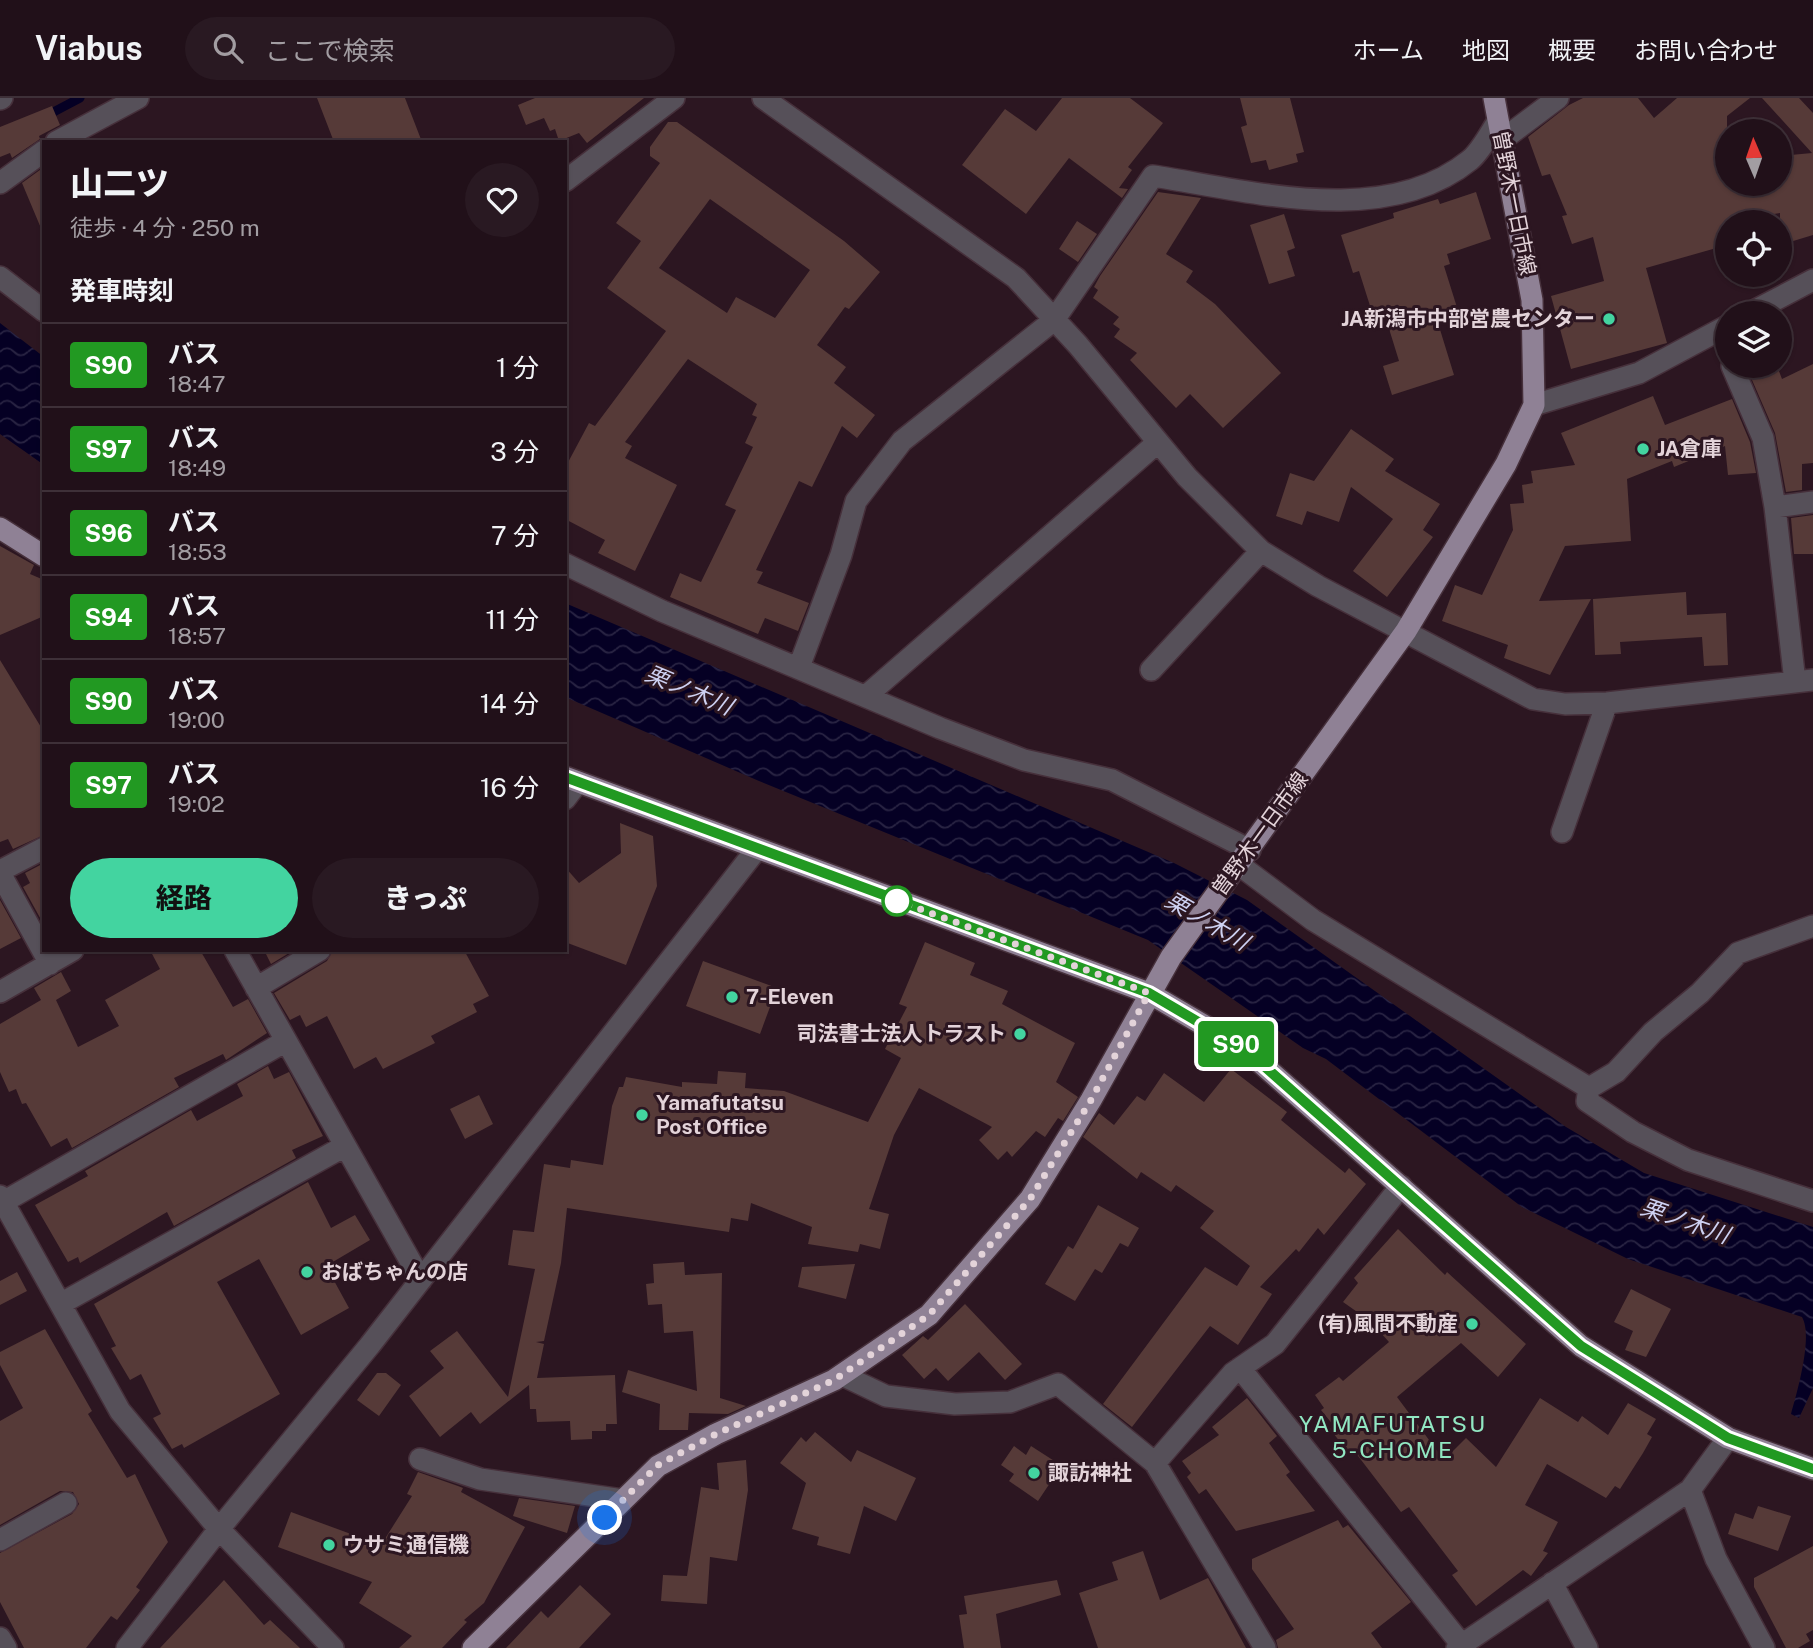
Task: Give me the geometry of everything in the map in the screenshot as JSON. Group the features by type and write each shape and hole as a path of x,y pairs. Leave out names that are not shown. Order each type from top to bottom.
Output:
{"main road":[{"name":"曽野木一日市線","path":"473,1648 658,1465 716,1434 842,1375 929,1315 1030,1199 1091,1100 1171,957 1406,631 1506,464 1534,405 1532,300 1494,98"},
{"path":"0,528 42,555"},
{"path":"569,786 756,850 1149,993 1246,1050 1581,1346 1728,1438 1813,1469"}],"street":[{"path":"60,140 138,98"},
{"path":"567,179 674,98"},
{"path":"763,98 1017,278 1186,477 1261,551 1318,586 1533,699 1565,704 1607,702 1804,681 1763,438 1737,378"},
{"path":"799,667 841,555 856,501 902,442 1054,320 1153,176 1322,202 1421,190 1472,160 1500,131 1558,98"},
{"path":"0,183 42,152"},
{"path":"0,277 42,309"},
{"path":"1773,301 1813,280"},
{"path":"1534,405 1639,373 1715,332"},
{"path":"866,696 1157,443"},
{"path":"1775,507 1813,502"},
{"path":"1151,670 1261,551"},
{"path":"567,565 662,611 1024,760 1112,780 1238,865 1312,920 1589,1088"},
{"path":"1562,832 1607,702"},
{"path":"42,849 0,872 42,949"},
{"path":"127,1648 219,1529 421,1280 756,850"},
{"path":"1589,1088 1616,1072 1653,1032 1700,993 1738,953 1813,926"},
{"path":"43,952 50,964"},
{"path":"0,992 70,952"},
{"path":"236,952 421,1280"},
{"path":"256,988 317,952"},
{"path":"286,1041 2,1199 120,1410 219,1529 333,1648"},
{"path":"1589,1088 1587,1101 1633,1132 1665,1149 1688,1160 1813,1201"},
{"path":"62,1303 345,1146"},
{"path":"1155,1463 1240,1368 1275,1344 1401,1186"},
{"path":"1240,1368 1459,1646 1690,1490 1728,1438"},
{"path":"842,1375 887,1396 955,1404 1010,1402 1058,1384 1155,1463 1265,1648"},
{"path":"420,1459 480,1479 623,1500"},
{"path":"1690,1490 1716,1559 1764,1648"},
{"path":"0,1540 66,1503"},
{"path":"1552,1583 1587,1648"},
{"path":"0,1638 6,1648"}],"water":[{"path":"0,323 42,355 42,464 0,434"},
{"name":"栗ノ木川","path":"567,604 1174,863 1247,900 1566,1127 1644,1173 1813,1227 1813,1388 1799,1418 1791,1414 1805,1349 1805,1326 1802,1317 1628,1259 1522,1207 1326,1059 1303,1048 1148,940 759,781 567,698"}],"building":[{"path":"317,98 405,98 421,140 333,140"},
{"path":"535,98 644,98 587,143 579,133 559,140 555,129 550,131 544,118 526,125 518,105"},
{"path":"1062,98 1130,98 1163,123 1128,167 1132,170 1119,188 1128,189 1122,198 1069,158 1026,214 962,165 1005,109 1036,131"},
{"path":"1240,98 1290,98 1304,152 1296,154 1298,162 1269,170 1266,160 1251,163 1241,127 1247,125"},
{"path":"1583,98 1638,98 1654,118 1677,98 1750,98 1727,116 1727,119 1715,119 1715,196 1792,196 1792,155 1812,153 1792,131 1792,119 1781,119 1762,98 1799,98 1813,113 1813,235 1792,241 1792,210 1715,210 1715,248 1646,268 1667,343 1571,369 1551,296 1604,281 1593,237 1572,244 1562,216 1567,215 1550,174 1542,176 1528,137 1569,105"},
{"path":"52,106 60,125 39,136 40,139 12,158 10,153 0,157 0,127"},
{"path":"668,122 677,122 844,241 880,272 849,309 845,307 817,345 846,367 834,383 875,415 857,438 842,426 812,487 799,481 756,570 763,572 757,583 809,603 798,631 765,618 758,634 670,597 680,573 701,582 736,510 725,505 753,447 745,443 757,417 752,415 757,404 688,359 625,442 632,446 625,458 677,485 635,571 598,553 605,540 567,520 567,464 589,423 595,426 666,331 607,288 641,241 616,223 660,163 650,156 650,147","holes":["710,199 810,270 775,318 736,297 727,313 659,268"]},
{"path":"42,168 42,231 22,183"},
{"path":"1158,192 1201,198 1166,254 1193,271 1186,282 1215,304 1281,373 1223,428 1190,394 1176,408 1130,360 1137,353 1114,337 1120,329 1113,324 1119,317 1093,298 1098,290 1094,287 1100,276"},
{"path":"1476,192 1491,239 1447,254 1450,264 1444,266 1460,317 1438,323 1454,375 1392,395 1383,366 1399,361 1382,306 1371,309 1359,271 1353,273 1341,235 1394,218 1393,213 1438,199 1440,204"},
{"path":"1284,214 1295,248 1287,251 1295,276 1269,284 1250,225"},
{"path":"1077,221 1097,234 1078,262 1059,249"},
{"path":"1813,364 1813,463 1802,464 1802,490 1786,492 1775,433 1751,378 1782,379 1792,378 1792,374"},
{"path":"1653,396 1665,425 1732,399 1750,442 1756,473 1728,475 1725,446 1674,467 1672,461 1627,479 1631,541 1565,546 1539,601 1591,599 1550,675 1504,658 1508,645 1442,621 1455,585 1482,595 1513,530 1510,504 1524,503 1522,485 1533,483 1531,471 1575,465 1561,433"},
{"path":"1351,429 1394,459 1385,471 1440,504 1423,530 1433,537 1387,597 1353,571 1393,519 1351,487 1339,522 1307,511 1302,525 1276,516 1290,473 1314,481"},
{"path":"1813,515 1813,554 1794,554 1791,518"},
{"path":"0,546 34,565 30,574 42,579 42,617 0,635"},
{"path":"1686,592 1687,615 1726,613 1728,665 1704,666 1702,637 1620,642 1621,654 1595,655 1593,599"},
{"path":"0,660 42,729 42,836 13,849 8,839 0,842"},
{"path":"620,823 653,836 657,886 626,965 567,943 567,869 579,883 621,853"},
{"path":"42,864 42,921 23,887 30,883 25,873"},
{"path":"0,900 21,938 0,949"},
{"path":"925,942 975,963 970,975 1008,991 1002,1004 1075,1043 1056,1082 1078,1097 1063,1121 1058,1118 1045,1137 1036,1131 1012,1157 1007,1151 998,1160 979,1140 992,1127 919,1088 894,1135 869,1209 889,1214 880,1249 860,1244 858,1252 808,1244 812,1227 751,1203 748,1221 731,1218 729,1232 567,1208 561,1263 544,1341 536,1342 544,1344 537,1378 615,1375 617,1424 606,1424 606,1431 592,1431 592,1439 571,1440 570,1421 537,1422 536,1409 530,1409 529,1385 480,1424 471,1412 440,1437 409,1396 444,1368 430,1351 457,1331 508,1397 535,1269 508,1265 513,1230 534,1232 544,1164 570,1168 571,1160 603,1165 612,1106 626,1077 682,1087 682,1082 717,1084 718,1071 746,1073 745,1088 784,1091 868,1122 901,1058 885,1049 907,1007 899,1004"},
{"path":"151,952 201,952 233,1007 248,999 267,1033 226,1060 223,1054 174,1078 179,1087 72,1148 67,1138 51,1147 26,1103 22,1104 16,1089 9,1092 0,1072 0,1024 41,1000 34,988 61,972 71,991 56,1000 78,1047 119,1026 105,1000 160,969"},
{"path":"265,952 291,952 271,964"},
{"path":"332,952 465,952 489,996 473,1004 477,1012 431,1036 435,1043 383,1069 376,1057 354,1069 327,1016 306,1027 300,1015 290,1020 274,993 327,961"},
{"name":"7-Eleven","path":"703,961 777,988 760,1034 686,1006"},
{"path":"268,1066 274,1079 289,1072 323,1136 292,1150 296,1158 174,1226 167,1212 80,1263 78,1257 68,1262 35,1205 88,1176 85,1171 191,1110 197,1121 243,1096 237,1084"},
{"path":"1231,1069 1287,1112 1281,1120 1345,1173 1349,1168 1366,1184 1324,1235 1318,1228 1299,1252 1296,1249 1260,1287 1272,1294 1238,1345 1210,1326 1132,1427 1103,1404 1205,1267 1237,1286 1250,1266 1200,1228 1214,1211 1176,1185 1171,1192 1141,1172 1137,1179 1083,1137 1099,1113 1114,1125 1137,1096 1145,1101 1164,1073 1204,1102"},
{"path":"479,1095 493,1124 465,1139 450,1109"},
{"path":"308,1182 331,1228 355,1215 370,1240 326,1266 349,1308 301,1335 259,1259 217,1282 280,1394 184,1448 182,1444 172,1449 153,1418 161,1414 141,1374 130,1380 111,1348 116,1346 94,1304"},
{"path":"1098,1205 1139,1228 1128,1247 1120,1243 1102,1273 1095,1269 1075,1301 1045,1284 1068,1246 1073,1249"},
{"path":"1398,1229 1445,1275 1447,1272 1526,1344 1498,1377 1461,1343 1397,1397 1444,1460 1466,1438 1496,1467 1540,1398 1578,1422 1582,1416 1608,1435 1628,1403 1656,1419 1647,1434 1652,1437 1643,1453 1620,1489 1615,1486 1606,1498 1547,1464 1525,1505 1558,1522 1543,1551 1548,1553 1531,1576 1523,1570 1476,1606 1452,1575 1458,1571 1409,1507 1401,1512 1355,1452 1351,1456 1330,1429 1334,1426 1321,1410 1324,1408 1315,1395 1339,1377 1343,1381 1389,1342 1370,1321 1343,1302 1358,1283 1354,1278"},
{"path":"684,1262 685,1275 722,1273 720,1398 746,1406 728,1414 689,1413 688,1430 659,1430 660,1404 622,1392 628,1370 697,1391 693,1331 664,1333 662,1304 648,1305 646,1284 654,1283 653,1264"},
{"path":"855,1264 846,1299 798,1287 802,1267"},
{"path":"17,1272 27,1291 0,1305 0,1281"},
{"path":"1631,1289 1671,1309 1646,1357 1625,1350 1633,1331 1614,1322"},
{"path":"965,1304 1022,1364 1005,1380 979,1352 948,1381 936,1368 924,1379 902,1355 923,1336 928,1340"},
{"path":"45,1329 92,1411 88,1414 127,1478 135,1474 168,1542 136,1587 140,1590 117,1620 111,1616 86,1648 24,1648 0,1602 0,1553 72,1514 79,1504 73,1492 60,1491 0,1525 0,1421 23,1408 0,1365 0,1352"},
{"path":"377,1373 386,1373 401,1385 379,1416 357,1400"},
{"path":"1247,1398 1277,1436 1269,1443 1290,1472 1286,1475 1315,1511 1236,1531 1206,1489 1199,1494 1187,1477 1191,1473 1182,1461 1219,1435 1212,1427"},
{"path":"815,1432 851,1462 857,1450 916,1478 896,1521 864,1506 850,1554 817,1545 819,1537 792,1529 806,1483 780,1463 801,1437 806,1442"},
{"name":"諏訪神社","path":"1014,1446 1026,1455 1031,1446 1059,1464 1053,1473 1056,1474 1038,1501 1009,1481 1014,1474 1001,1465"},
{"path":"746,1460 748,1490 737,1561 710,1557 707,1604 661,1601 663,1575 687,1576 701,1487 719,1490 717,1463"},
{"path":"418,1472 463,1488 461,1492 525,1527 484,1603 464,1620 467,1622 442,1648 399,1648 412,1636 359,1603 372,1582 278,1547 291,1512 381,1545 412,1496 407,1494"},
{"path":"519,1498 575,1506 567,1533 513,1516"},
{"path":"1758,1506 1791,1516 1778,1551 1728,1534 1735,1513 1753,1519"},
{"path":"1338,1520 1343,1528 1348,1525 1411,1602 1371,1633 1382,1648 1278,1648 1276,1640 1294,1629 1252,1569 1252,1559"},
{"path":"1813,1546 1813,1630 1806,1634 1810,1641 1798,1648 1786,1648 1754,1587 1754,1578"},
{"path":"1143,1551 1160,1600 1208,1578 1246,1648 1098,1648 1079,1593 1118,1580 1112,1562"},
{"path":"224,1580 264,1625 270,1620 300,1648 160,1648"},
{"path":"1057,1580 1061,1595 996,1614 1001,1648 964,1648 959,1615 967,1614 964,1596"},
{"path":"580,1585 611,1614 579,1648 506,1648 541,1611 548,1618"}],"waterway":[{"path":"44,117 80,98"}],"bus line":[{"name":"S90","path":"567,778 756,850 1149,993 1246,1050 1581,1346 1705,1426 1728,1438 1813,1469"}],"place":[{"name":"JA新潟市中部営農センター","path":"1609,319"},
{"name":"JA倉庫","path":"1643,449"},
{"name":"7-Eleven","path":"732,997"},
{"name":"司法書士法人トラスト","path":"1020,1034"},
{"name":"Yamafutatsu Post Office","path":"642,1115"},
{"name":"おばちゃんの店","path":"307,1272"},
{"name":"(有)風間不動産","path":"1472,1324"},
{"name":"諏訪神社","path":"1034,1473"},
{"name":"ウサミ通信機","path":"329,1545"}],"district":[{"name":"YAMAFUTATSU 5-CHOME","path":"1393,1437"}],"route":[{"path":"605,1518 658,1465 716,1434 834,1380 929,1315 1030,1199 1091,1100 1149,993 887,897 897,901"}]}
